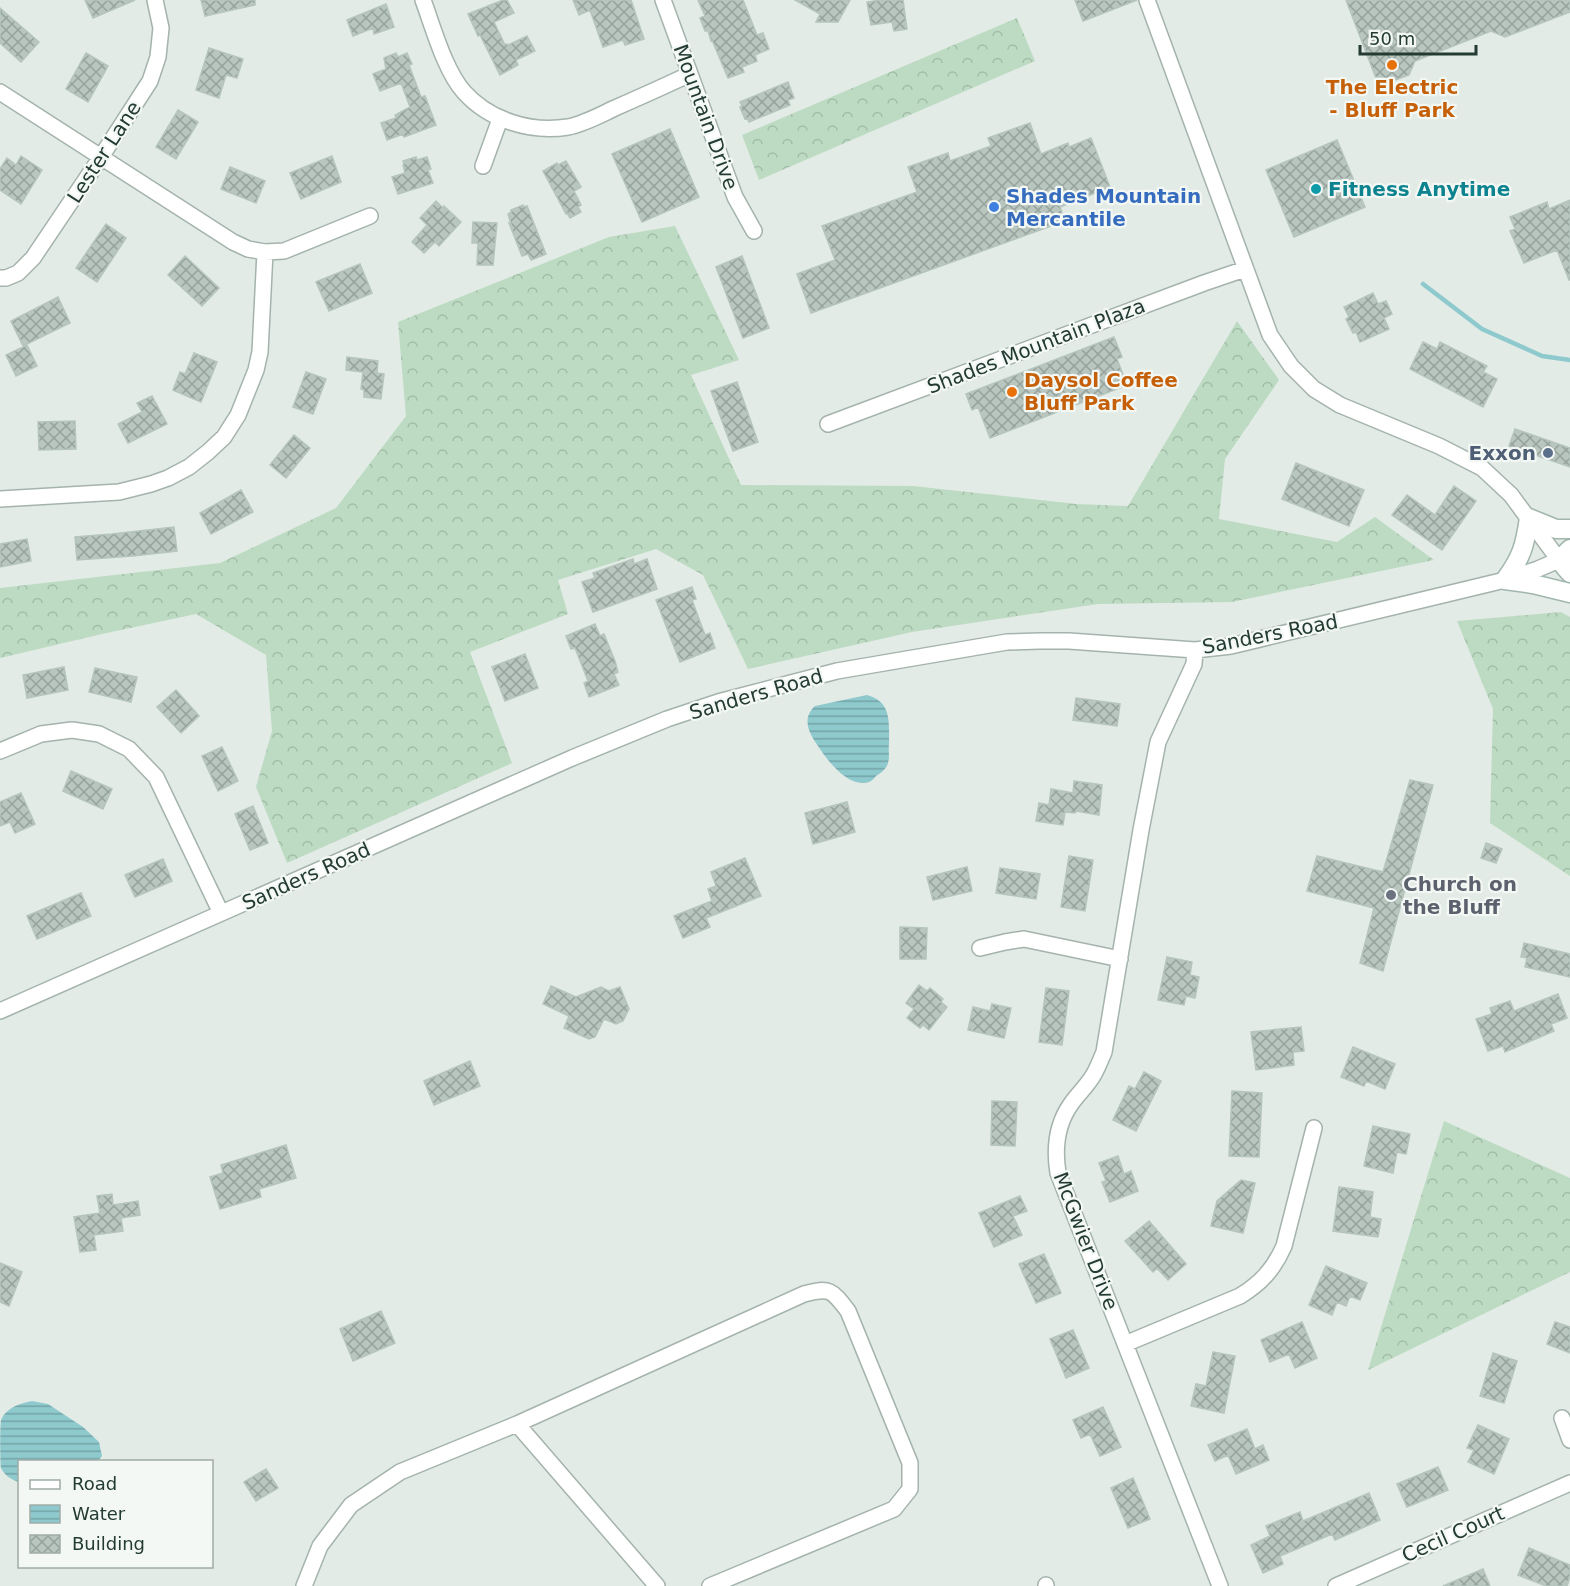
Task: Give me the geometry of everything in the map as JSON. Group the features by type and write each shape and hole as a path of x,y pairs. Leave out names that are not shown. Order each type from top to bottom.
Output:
{"street":[{"name":"Lester Lane","path":"0,278 18,273 33,258 150,81 158,57 161,27 155,0"},
{"path":"423,0 450,69 463,91 493,116 508,122 554,128 570,126 594,118 690,74"},
{"name":"Mountain Drive","path":"663,0 735,197 754,231"},
{"path":"1148,0 1270,335 1291,366 1314,389 1340,405 1439,446 1482,468 1511,495 1566,560"},
{"path":"0,92 232,242 248,249 266,252 284,251 370,216"},
{"path":"483,166 500,119"},
{"path":"0,499 119,492 168,478 189,467 208,452 224,437 238,415 256,370 260,352 266,252"},
{"name":"Shades Mountain Plaza","path":"828,424 1245,269"},
{"path":"1529,518 1556,529 1570,529"},
{"path":"1529,518 1525,545 1514,568 1505,580 1570,593"},
{"name":"Sanders Road","path":"0,1011 572,758 667,719 747,694 837,671 1007,642 1069,641 1195,650 1231,646 1505,580 1566,560"},
{"name":"McGwier Drive","path":"1195,650 1194,664 1158,742 1104,1052 1094,1074 1060,1123 1055,1155 1058,1173 1220,1586"},
{"path":"0,751 41,734 72,730 99,734 129,748 156,777 221,914"},
{"path":"980,948 1024,939 1120,959"},
{"path":"1125,1344 1240,1296 1252,1289 1271,1271 1284,1246 1314,1128"},
{"path":"304,1586 320,1546 351,1505 400,1472 517,1424 804,1294 821,1289 835,1294 848,1311 910,1463 910,1489 894,1509 710,1586"},
{"path":"1562,1418 1570,1440"},
{"path":"517,1424 657,1586"},
{"name":"Cecil Court","path":"1336,1586 1570,1483"}],"green space":[{"path":"1017,18 1035,61 759,180 742,135"},
{"path":"675,226 739,360 691,375 741,485 913,486 1076,504 1128,506 1237,321 1279,380 1225,459 1219,519 1337,542 1375,517 1434,560 1232,602 1098,604 912,632 748,669 703,575 656,549 558,580 568,614 470,652 512,763 287,863 256,787 272,731 266,655 196,614 0,658 0,588 220,563 336,508 406,416 398,322 609,237"},
{"path":"1561,612 1570,617 1570,876 1490,823 1493,709 1457,621"},
{"path":"1444,1121 1570,1178 1570,1272 1368,1370"}],"water":[{"path":"867,695 875,698 885,708 889,728 889,758 882,772 870,782 861,783 845,776 831,763 813,738 808,719 815,706"},
{"path":"32,1401 48,1404 83,1427 99,1442 102,1456 99,1460 18,1460 18,1482 11,1479 1,1468 1,1420 6,1412"}],"building":[{"path":"85,0 135,0 93,18"},
{"path":"201,0 255,0 255,5 205,16"},
{"path":"507,0 514,13 494,22 505,45 527,36 535,51 516,60 518,65 500,75 468,14"},
{"path":"573,0 631,0 644,39 625,45 623,40 603,47 590,10 579,15"},
{"path":"698,0 743,0 757,35 763,33 769,49 755,55 757,61 742,67 744,72 728,78 700,18 705,16"},
{"path":"795,0 850,0 838,22 816,22 820,14"},
{"path":"903,0 907,29 894,31 892,22 871,25 867,2"},
{"path":"1075,0 1137,0 1083,21"},
{"path":"1346,0 1570,0 1570,12 1505,37 1491,31 1415,61 1409,75 1379,86"},
{"path":"386,4 394,27 374,34 373,28 353,36 347,20"},
{"path":"0,8 39,42 21,62 0,43"},
{"path":"209,48 243,59 237,78 226,75 219,98 196,90"},
{"path":"86,53 108,66 88,102 66,89"},
{"path":"396,53 398,57 407,53 421,97 425,96 436,125 404,137 403,134 387,140 381,123 396,118 395,115 410,107 401,83 380,91 373,74 386,69 384,58"},
{"path":"788,82 794,98 788,100 790,105 749,122 747,118 745,119 740,102"},
{"path":"178,110 198,122 176,159 156,147"},
{"path":"1030,123 1041,154 1068,143 1069,147 1091,138 1110,187 1060,207 1065,221 811,313 797,274 835,260 822,226 917,192 908,167 948,153 950,161 991,146 988,138"},
{"path":"670,129 699,197 642,222 612,154"},
{"name":"Fitness Anytime","path":"1337,140 1365,207 1294,237 1266,170"},
{"path":"21,156 42,170 21,204 0,190 0,169 7,158 16,165"},
{"path":"332,156 341,182 301,199 290,173"},
{"path":"416,157 417,160 427,157 431,169 428,170 433,183 398,194 392,177 405,173 403,161"},
{"path":"566,161 581,187 574,191 581,205 578,207 581,212 570,218 543,171"},
{"path":"230,167 265,181 256,203 221,189"},
{"path":"1570,200 1569,280 1557,250 1524,263 1510,231 1515,229 1510,217 1547,202 1549,209"},
{"path":"436,201 461,222 439,246 435,242 424,253 412,242 427,225 420,218"},
{"path":"523,205 523,207 527,206 546,254 531,260 528,254 522,256 509,223 511,224 508,214 511,210"},
{"path":"473,222 497,223 493,265 477,265 478,243 472,243"},
{"path":"106,224 126,238 97,282 76,268"},
{"path":"185,256 219,288 202,306 168,275"},
{"path":"742,256 769,328 743,338 716,267"},
{"path":"360,264 372,293 329,311 316,282"},
{"path":"1373,293 1378,304 1386,301 1392,314 1384,318 1389,329 1360,342 1346,319 1349,317 1344,307"},
{"path":"58,297 70,323 23,346 11,321"},
{"path":"1114,337 1122,357 1117,359 1127,385 990,438 978,407 972,410 966,394"},
{"path":"1423,342 1437,349 1440,342 1487,366 1483,372 1497,379 1483,407 1410,369"},
{"path":"27,345 37,366 16,376 6,355"},
{"path":"194,353 217,362 201,402 173,390 180,372 185,374"},
{"path":"347,357 378,361 377,373 384,374 381,399 364,397 364,390 361,389 363,372 346,370"},
{"path":"306,372 326,379 313,414 293,407"},
{"path":"737,382 758,442 733,451 711,391"},
{"path":"152,396 167,424 128,443 118,424 142,412 137,403"},
{"path":"75,421 76,449 39,450 38,422"},
{"path":"1515,429 1570,448 1570,467 1509,446"},
{"path":"294,435 310,448 286,478 270,465"},
{"path":"1296,463 1364,490 1349,526 1282,499"},
{"path":"1454,486 1476,501 1442,550 1392,515 1407,495 1435,515"},
{"path":"241,490 253,512 211,534 200,513"},
{"path":"174,527 177,551 77,560 75,537"},
{"path":"27,539 31,561 0,567 0,544"},
{"path":"633,559 634,564 647,559 657,589 593,612 582,582 595,578 593,573"},
{"path":"692,587 696,599 692,600 705,635 710,633 715,648 680,662 656,600"},
{"path":"595,624 600,636 604,634 615,661 618,672 614,674 619,685 589,697 584,683 588,681 575,648 571,649 566,636"},
{"path":"525,654 538,688 505,701 492,667"},
{"path":"64,667 68,690 27,698 23,675"},
{"path":"95,668 137,677 131,702 89,692"},
{"path":"176,690 199,716 181,733 157,707"},
{"path":"1076,698 1120,704 1117,726 1073,720"},
{"path":"222,747 238,781 218,791 202,756"},
{"path":"71,771 112,789 103,809 63,791"},
{"path":"1410,780 1433,785 1383,971 1360,963 1374,908 1307,891 1317,856 1383,872"},
{"path":"1074,781 1102,785 1099,815 1076,811 1075,813 1065,812 1063,825 1036,821 1039,803 1049,805 1051,789 1073,793"},
{"path":"21,793 35,824 15,833 10,822 0,826 0,802"},
{"path":"847,802 855,832 813,844 805,813"},
{"path":"253,806 268,843 250,850 235,814"},
{"path":"1486,843 1502,849 1496,863 1481,858"},
{"path":"1069,856 1093,860 1085,911 1061,907"},
{"path":"745,858 761,896 706,918 710,927 683,938 674,916 712,901 708,889 716,886 711,872"},
{"path":"163,859 172,881 135,897 125,875"},
{"path":"967,867 972,891 933,900 927,877"},
{"path":"1000,868 1040,874 1036,899 996,893"},
{"path":"81,893 91,916 37,939 27,916"},
{"path":"900,927 927,928 926,959 900,959"},
{"path":"1524,943 1570,954 1570,977 1525,967 1527,958 1521,957"},
{"path":"1167,957 1192,962 1190,975 1199,977 1195,998 1186,996 1184,1005 1158,1000"},
{"path":"919,985 927,991 930,988 943,999 941,1002 947,1007 929,1030 923,1025 920,1028 907,1018 914,1009 906,1003"},
{"path":"551,986 576,997 601,987 609,991 620,987 629,1009 623,1021 616,1024 604,1019 595,1037 589,1039 564,1028 569,1016 543,1004"},
{"path":"1046,988 1069,991 1062,1045 1039,1042"},
{"path":"1558,994 1567,1018 1551,1024 1554,1031 1505,1052 1503,1046 1488,1051 1476,1019 1492,1014 1490,1008 1510,1001 1514,1011"},
{"path":"992,1004 1011,1008 1004,1038 968,1030 973,1007 990,1011"},
{"path":"1301,1027 1304,1051 1293,1052 1294,1065 1256,1070 1251,1032"},
{"path":"1353,1047 1395,1064 1385,1089 1366,1081 1364,1086 1341,1077"},
{"path":"470,1061 480,1086 434,1105 424,1081"},
{"path":"1144,1072 1161,1081 1136,1131 1113,1120 1129,1086 1135,1089"},
{"path":"1232,1091 1262,1093 1259,1157 1229,1156"},
{"path":"992,1101 1017,1102 1015,1146 991,1145"},
{"path":"1373,1126 1410,1134 1406,1154 1397,1152 1393,1173 1364,1166"},
{"path":"286,1145 296,1178 259,1189 261,1197 220,1209 210,1177 223,1173 221,1165"},
{"path":"1118,1156 1124,1174 1131,1171 1138,1191 1110,1202 1102,1182 1106,1181 1099,1163"},
{"path":"1241,1180 1255,1183 1243,1233 1211,1226 1217,1201"},
{"path":"1339,1187 1373,1192 1370,1217 1381,1219 1378,1237 1333,1231"},
{"path":"112,1194 113,1205 138,1201 140,1215 121,1218 123,1231 94,1235 96,1250 80,1252 74,1217 100,1213 97,1196"},
{"path":"1020,1196 1027,1211 1013,1216 1022,1235 994,1247 979,1213"},
{"path":"1149,1221 1186,1264 1168,1280 1157,1268 1153,1272 1125,1241"},
{"path":"1044,1254 1061,1293 1036,1303 1019,1264"},
{"path":"0,1263 22,1272 9,1306 0,1302"},
{"path":"1326,1266 1367,1283 1360,1300 1350,1296 1346,1306 1337,1302 1332,1315 1309,1305"},
{"path":"381,1311 395,1343 353,1361 340,1329"},
{"path":"1302,1322 1317,1358 1295,1368 1289,1354 1270,1362 1261,1340"},
{"path":"1555,1322 1570,1327 1570,1353 1547,1344"},
{"path":"1073,1330 1089,1368 1066,1378 1050,1339"},
{"path":"1213,1352 1235,1356 1224,1413 1191,1406 1196,1384 1206,1386"},
{"path":"1493,1353 1517,1361 1504,1403 1480,1396"},
{"path":"1103,1407 1121,1447 1100,1456 1090,1434 1081,1438 1073,1420"},
{"path":"1478,1425 1509,1439 1494,1474 1468,1462 1474,1450 1467,1448"},
{"path":"1247,1429 1255,1449 1263,1445 1269,1460 1236,1474 1228,1455 1215,1461 1208,1445"},
{"path":"1438,1467 1448,1490 1407,1507 1397,1484"},
{"path":"266,1469 278,1488 256,1501 244,1482"},
{"path":"1133,1478 1150,1519 1128,1528 1111,1488"},
{"path":"1369,1493 1380,1520 1335,1540 1332,1534 1280,1556 1283,1564 1263,1573 1251,1545 1270,1536 1266,1526 1300,1512 1303,1521"},
{"path":"1529,1548 1570,1565 1567,1586 1546,1586 1518,1575"},
{"path":"1483,1569 1490,1586 1443,1586"}],"waterway":[{"path":"1423,284 1482,329 1542,356 1570,360"}],"place":[{"name":"The Electric - Bluff Park","path":"1392,65"},
{"name":"Fitness Anytime","path":"1316,189"},
{"name":"Shades Mountain Mercantile","path":"994,207"},
{"name":"Daysol Coffee Bluff Park","path":"1012,392"},
{"name":"Exxon","path":"1548,453"},
{"name":"Church on the Bluff","path":"1391,895"}]}
